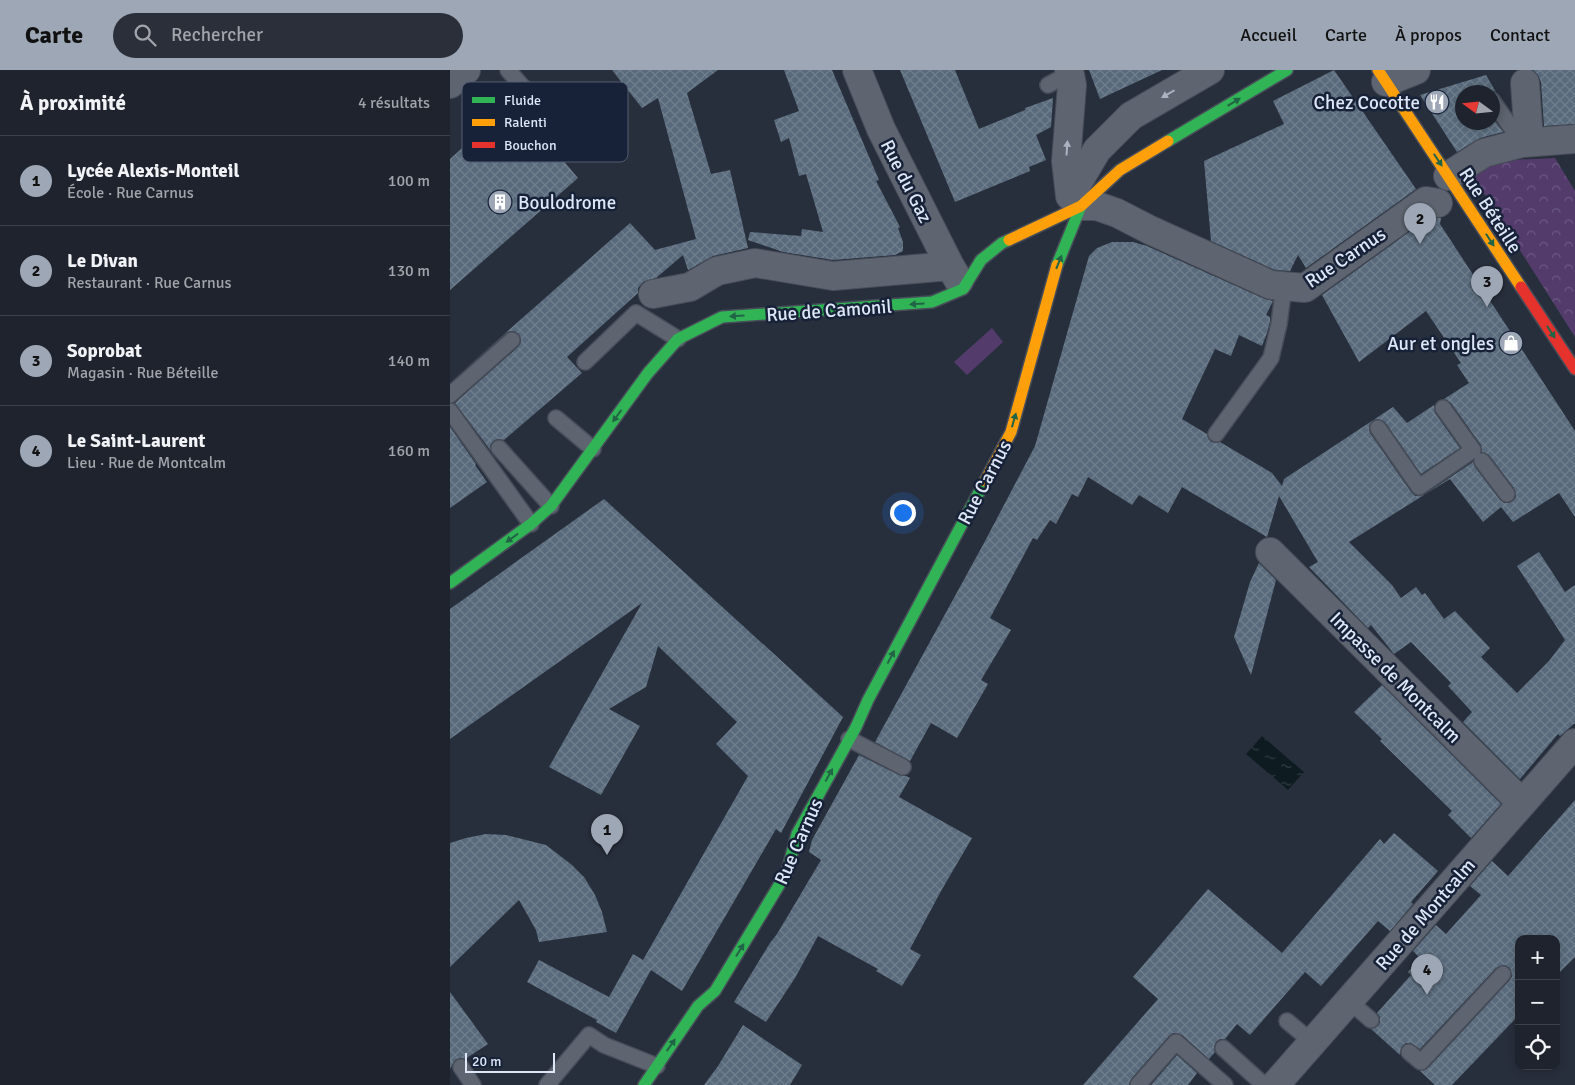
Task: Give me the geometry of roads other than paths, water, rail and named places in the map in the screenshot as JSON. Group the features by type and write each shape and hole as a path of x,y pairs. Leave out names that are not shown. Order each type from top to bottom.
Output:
{"street":[{"path":"450,84 466,70"},
{"name":"Rue du Gaz","path":"857,70 881,129 956,278"},
{"path":"1075,201 1097,150 1131,116 1210,70"},
{"path":"956,278 1002,243 1075,201 1120,170 1287,70"},
{"path":"1382,76 1416,70"},
{"path":"1062,76 1072,85 1066,161 1075,201"},
{"name":"Rue Béteille","path":"1382,76 1575,369"},
{"path":"1522,143 1528,126 1525,83"},
{"path":"1448,176 1484,153 1522,143 1575,139"},
{"name":"Rue Carnus","path":"644,1085 698,1006 715,991 787,872 797,834 1010,432 1075,201 1117,213 1271,285 1294,287 1426,201 1438,203"},
{"name":"Rue de Camonil","path":"653,294 690,287 717,271 756,263 833,276 956,278"},
{"name":"Rue de Camonil","path":"450,584 531,524 551,506 648,373 678,339 722,317 932,302 956,278"},
{"name":"Impasse de Montcalm","path":"1270,552 1522,803"},
{"name":"Rue de Montcalm","path":"1275,1085 1575,744"}],"lane":[{"path":"508,70 518,82"},
{"path":"1500,111 1522,143"},
{"path":"1216,434 1271,358 1279,324 1294,287"},
{"path":"585,362 636,314 678,339"},
{"path":"450,395 512,340"},
{"path":"1378,428 1419,487 1473,450 1443,408"},
{"path":"450,412 531,524"},
{"path":"556,418 593,449"},
{"path":"500,448 551,506"},
{"path":"1482,461 1507,494"},
{"path":"849,739 903,767"},
{"path":"1409,1052 1421,1062 1503,974"},
{"path":"1348,1001 1371,1020"},
{"path":"1287,1021 1312,1042"},
{"path":"547,1085 589,1035 604,1045 657,1066"},
{"path":"1138,1085 1176,1042 1225,1085"},
{"path":"1223,1048 1264,1085"},
{"path":"461,1067 473,1085"}],"water":[{"path":"1262,736 1304,772 1288,790 1246,754"}],"place":[{"name":"Chez Cocotte","path":"1437,102"},
{"name":"Boulodrome","path":"500,202"},
{"name":"Le Divan","path":"1420,244"},
{"name":"Soprobat","path":"1487,307"},
{"name":"Aur et ongles","path":"1511,343"},
{"name":"Lycée Alexis-Monteil","path":"607,855"},
{"name":"Le Saint-Laurent","path":"1427,995"}]}
